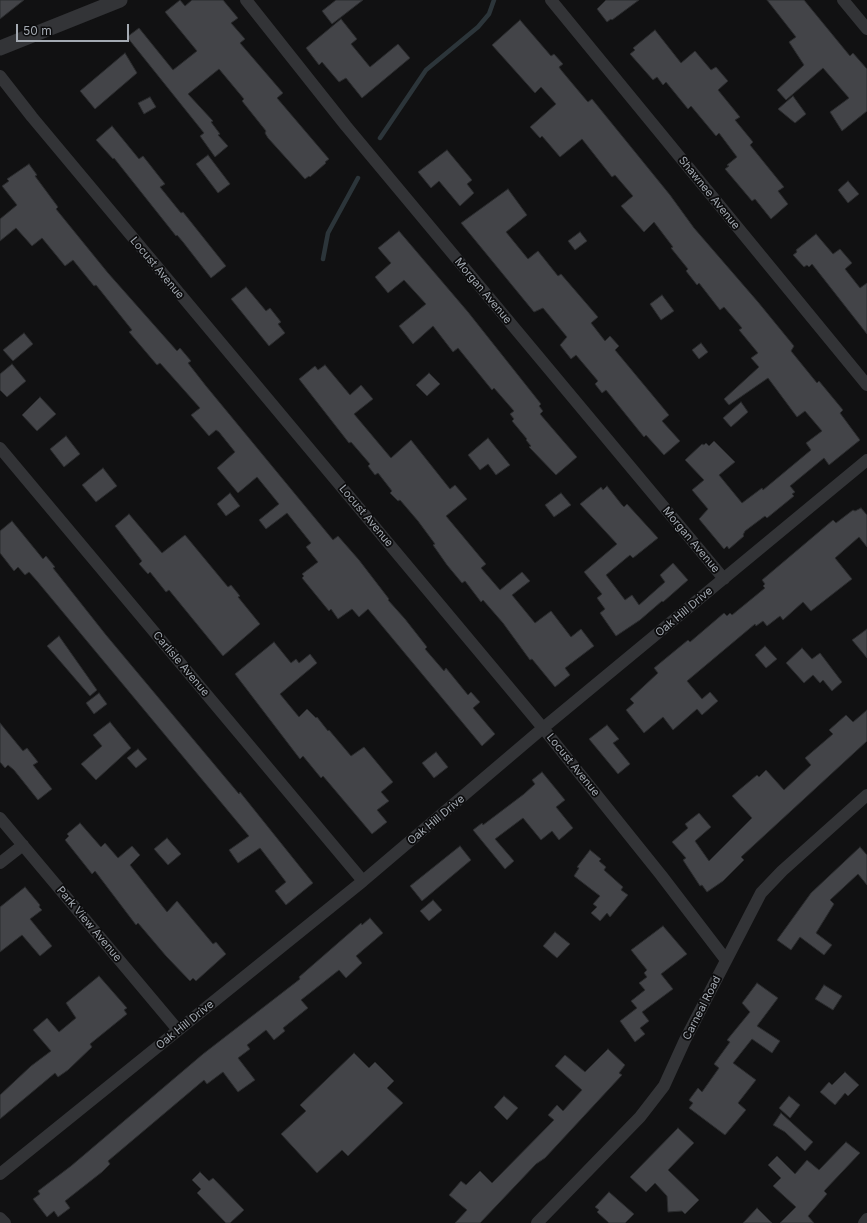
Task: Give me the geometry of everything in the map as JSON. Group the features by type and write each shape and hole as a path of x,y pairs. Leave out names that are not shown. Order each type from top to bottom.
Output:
{"street":[{"path":"0,48 120,0"},
{"name":"Morgan Avenue","path":"246,0 346,126 724,579"},
{"name":"Shawnee Avenue","path":"551,0 867,385"},
{"path":"843,0 867,29"},
{"name":"Locust Avenue","path":"0,76 32,118 543,728 661,874 726,960"},
{"name":"Carlisle Avenue","path":"0,448 363,881"},
{"name":"Oak Hill Drive","path":"0,1174 363,881 543,728 867,460"},
{"name":"Carneal Road","path":"538,1223 640,1117 664,1086 685,1040 761,893 770,882 867,795"},
{"name":"Park View Avenue","path":"0,818 178,1030"},
{"path":"0,863 23,845"},
{"path":"0,1218 6,1223"},
{"path":"864,1223 867,1219"}],"building":[{"path":"0,0 24,0 0,19"},
{"path":"180,0 185,6 192,0 223,0 238,18 231,23 245,39 240,43 283,93 277,98 329,159 310,177 309,176 305,179 268,138 265,133 266,131 242,101 244,99 219,69 188,94 213,121 211,122 220,134 218,135 228,146 215,157 200,136 204,133 127,37 139,28 173,70 197,51 165,12"},
{"path":"336,0 363,0 332,24 322,11"},
{"path":"606,0 639,0 607,22 597,9"},
{"path":"767,0 804,0 850,56 853,53 867,69 867,111 842,131 830,112 849,98 823,68 786,100 777,90 804,65 789,42 796,37"},
{"path":"341,19 357,39 351,44 370,67 398,44 410,58 362,98 346,78 339,82 322,62 319,65 306,48"},
{"path":"520,20 551,56 554,54 563,64 559,67 561,70 588,102 592,99 670,195 694,228 794,346 791,351 817,383 819,381 843,410 840,413 860,440 829,465 824,458 790,486 795,492 792,494 794,496 767,518 765,516 745,531 744,536 729,549 727,546 724,549 699,519 708,509 692,490 704,480 685,460 702,444 704,445 706,443 709,446 714,441 735,462 719,475 742,503 762,488 763,490 811,450 806,443 822,431 805,411 797,417 768,378 729,405 724,399 759,367 751,358 758,353 739,330 742,328 724,307 720,310 699,283 697,285 686,271 688,269 671,248 673,247 654,222 644,232 621,206 633,196 615,175 612,177 582,139 560,157 542,136 540,138 530,127 556,104 541,87 535,93 492,45"},
{"path":"655,30 681,63 695,51 711,70 716,67 728,81 718,90 740,117 735,120 753,142 750,145 784,187 778,191 788,204 771,219 755,199 752,201 725,169 729,166 727,165 737,157 719,133 716,136 691,106 688,109 666,82 663,85 657,77 653,80 630,54 635,50 633,48"},
{"path":"125,53 137,73 95,109 80,91"},
{"path":"793,96 806,114 795,123 778,109"},
{"path":"150,97 156,107 144,114 138,103"},
{"path":"112,126 139,159 143,156 165,184 160,187 181,213 183,212 226,266 211,278 114,158 113,159 96,140"},
{"path":"447,150 472,180 467,184 474,193 460,206 439,181 431,188 418,172"},
{"path":"208,155 230,184 218,193 196,164"},
{"path":"29,164 37,175 35,176 58,207 56,209 108,273 177,351 180,348 191,361 188,363 206,386 333,540 338,536 359,560 389,599 388,600 427,647 425,649 444,671 446,668 468,695 471,692 480,702 473,708 495,734 482,746 368,609 359,617 352,609 338,619 331,609 329,611 302,578 304,576 302,574 318,562 306,547 311,543 287,513 266,529 259,520 279,504 257,477 238,493 217,468 235,452 219,432 216,430 209,436 191,415 200,408 160,363 157,365 129,332 132,330 96,285 94,286 73,260 65,266 42,238 32,246 16,228 0,241 0,219 17,205 2,186 9,181 7,179"},
{"path":"848,181 859,194 848,203 838,190"},
{"path":"508,189 527,215 506,232 528,259 538,251 558,276 561,274 598,317 591,323 605,341 610,336 619,346 615,350 669,415 662,421 680,441 664,455 646,435 644,437 606,390 602,393 595,384 598,381 576,355 571,359 560,345 567,337 543,308 534,312 461,223"},
{"path":"399,231 468,312 541,404 539,406 543,411 540,414 577,457 556,475 529,447 531,446 526,440 527,439 512,421 514,419 510,414 514,411 494,388 492,390 458,348 453,352 433,326 413,344 399,326 426,304 404,280 388,293 375,277 391,263 378,248"},
{"path":"580,232 587,241 575,250 568,241"},
{"path":"816,234 833,254 840,249 852,263 845,269 860,288 867,283 867,334 812,264 809,267 807,265 804,267 793,255 797,252 796,250"},
{"path":"246,287 266,311 270,308 281,322 278,324 285,333 269,346 231,299"},
{"path":"662,295 674,311 661,320 650,304"},
{"path":"24,333 33,344 13,361 3,350"},
{"path":"701,343 708,352 699,359 692,350"},
{"path":"12,364 26,381 7,397 0,390 0,374"},
{"path":"325,365 350,395 361,385 373,399 354,414 391,458 411,440 450,489 455,485 467,499 446,516 486,564 481,568 500,590 522,572 530,581 512,595 535,623 551,611 571,637 581,629 594,646 565,668 570,675 555,687 532,659 530,660 503,623 483,600 481,602 465,581 462,583 447,565 433,545 435,544 418,521 400,500 398,501 390,493 392,491 378,473 375,475 368,466 370,464 351,442 349,443 299,379 315,366 318,370"},
{"path":"429,373 440,384 427,396 416,385"},
{"path":"40,397 56,414 37,431 22,415"},
{"path":"741,402 748,412 731,427 723,418"},
{"path":"66,436 80,454 64,467 50,449"},
{"path":"488,438 510,465 496,475 488,464 480,470 468,455"},
{"path":"103,468 117,486 96,502 82,485"},
{"path":"607,486 622,505 624,507 627,504 658,538 633,558 630,555 606,575 625,600 632,595 639,605 665,582 660,575 673,563 688,580 640,620 616,636 600,613 605,609 597,598 602,594 584,572 617,544 580,504 601,487 603,490"},
{"path":"230,493 240,506 226,516 217,504"},
{"path":"561,493 571,505 554,517 545,505"},
{"path":"861,508 867,515 867,547 859,537 835,558 852,579 811,611 803,602 783,620 780,616 767,626 763,621 756,626 755,624 687,681 702,699 710,692 718,701 702,715 697,709 673,730 663,717 644,733 626,710 634,703 630,699 658,673 654,668 688,640 690,642 724,613 727,616 730,613 732,615 765,588 763,586 765,584 762,580 833,520 836,523 853,510 855,511"},
{"path":"129,514 162,553 185,535 228,587 231,585 240,596 238,597 260,624 223,656 169,590 166,592 150,572 148,574 139,564 142,561 115,526"},
{"path":"12,521 43,559 46,556 55,567 53,568 106,635 239,794 240,792 313,883 286,905 275,891 286,882 260,848 238,863 229,850 249,836 37,581 29,572 25,575 18,567 14,571 0,553 0,531"},
{"path":"867,629 867,658 852,640"},
{"path":"59,636 97,690 90,696 47,646"},
{"path":"274,642 291,663 296,659 299,663 310,654 317,663 280,694 299,717 307,709 316,718 317,717 351,756 364,747 393,782 381,792 389,801 377,810 387,822 372,834 323,776 321,778 303,756 300,759 235,674"},
{"path":"765,646 777,659 766,668 755,655"},
{"path":"802,648 812,659 820,653 842,682 832,691 823,680 820,683 813,675 804,683 786,663"},
{"path":"99,693 107,704 94,714 86,703"},
{"path":"867,710 867,741 741,857 744,860 723,881 707,892 702,885 700,886 683,860 686,858 672,842 688,828 685,824 699,813 711,827 695,841 709,861 752,818 732,796 757,775 759,777 766,770 784,790 811,765 805,758 833,734 829,730 846,715 853,722"},
{"path":"110,722 131,748 96,780 81,764 102,746 93,735"},
{"path":"0,723 23,751 27,748 38,762 33,765 52,789 38,800 14,770 8,765 5,768 0,762"},
{"path":"607,725 619,739 613,743 630,764 618,774 589,739"},
{"path":"138,749 147,759 136,768 127,758"},
{"path":"436,752 448,767 434,778 422,763"},
{"path":"542,772 565,800 556,807 573,828 559,840 552,831 541,840 523,818 495,839 514,861 505,869 473,830 482,823 483,825 524,794 535,784 532,780"},
{"path":"80,823 101,847 105,843 118,858 132,846 140,855 130,865 167,912 177,901 213,944 216,942 226,954 196,981 193,978 190,981 138,923 136,925 95,871 92,874 65,840 69,836 67,834"},
{"path":"167,838 181,854 168,865 154,849"},
{"path":"460,846 471,860 422,901 410,886"},
{"path":"860,847 867,855 867,885 858,874 830,900 834,904 816,933 832,945 824,955 800,937 791,950 777,940 811,893"},
{"path":"590,850 601,859 599,861 606,867 604,870 623,887 621,890 628,895 610,917 607,913 600,921 591,913 597,907 593,904 600,896 574,876 579,868 577,867"},
{"path":"25,887 40,905 39,907 42,910 30,919 52,946 40,956 22,935 0,952 0,907"},
{"path":"433,900 442,910 429,921 420,911"},
{"path":"370,918 383,933 356,956 362,963 346,978 339,970 301,1000 308,1008 283,1028 285,1031 274,1040 266,1030 247,1045 250,1049 238,1058 255,1080 238,1092 223,1072 207,1084 204,1080 108,1161 110,1164 102,1172 65,1201 70,1208 58,1217 54,1211 47,1217 33,1199 40,1194 38,1191 71,1166 203,1054 300,979 299,977 361,923 362,925"},
{"path":"663,926 687,954 661,974 673,989 642,1012 649,1021 640,1028 645,1034 635,1042 620,1021 637,1008 631,1001 645,990 639,983 647,977 644,973 647,970 631,950"},
{"path":"555,932 570,944 557,958 543,946"},
{"path":"99,976 127,1008 124,1010 127,1014 90,1044 92,1047 68,1070 58,1077 55,1073 0,1119 0,1095 31,1066 51,1051 33,1030 47,1018 59,1032 76,1018 66,1003"},
{"path":"757,983 778,998 757,1026 780,1041 772,1053 752,1039 733,1063 756,1080 738,1103 746,1110 725,1135 689,1108 693,1103 689,1100 698,1088 702,1092 719,1068 714,1064 730,1042 727,1040 750,1012 742,1003"},
{"path":"824,985 842,996 833,1010 815,999"},
{"path":"608,1049 625,1065 619,1073 622,1075 545,1158 536,1164 480,1223 455,1223 467,1210 449,1195 461,1181 466,1185 480,1171 492,1183 554,1120 548,1115 557,1105 563,1111 582,1090 555,1066 565,1055 585,1072"},
{"path":"354,1053 369,1068 375,1062 394,1081 387,1088 403,1103 348,1156 342,1150 317,1173 281,1134 306,1111 300,1105"},
{"path":"845,1072 859,1085 848,1096 845,1093 835,1105 820,1092 829,1082 832,1085"},
{"path":"504,1096 518,1108 507,1120 494,1107"},
{"path":"789,1096 800,1105 790,1118 779,1108"},
{"path":"781,1113 813,1142 805,1151 785,1132 773,1125"},
{"path":"678,1128 694,1143 668,1170 699,1200 685,1214 682,1211 668,1212 667,1196 655,1183 646,1192 630,1177"},
{"path":"846,1142 860,1153 824,1191 827,1194 808,1216 814,1223 780,1223 796,1207 773,1186 781,1178 768,1165 777,1156 795,1174 807,1160 819,1170"},
{"path":"200,1172 209,1181 213,1178 244,1210 230,1223 226,1223 197,1193 201,1189 192,1180"},
{"path":"609,1192 634,1214 625,1223 609,1223 597,1212 599,1210 595,1207"},
{"path":"757,1208 772,1223 743,1223"}],"waterway":[{"path":"380,138 426,70 478,27 489,14 494,0"},
{"path":"323,259 328,233 358,178"}]}
